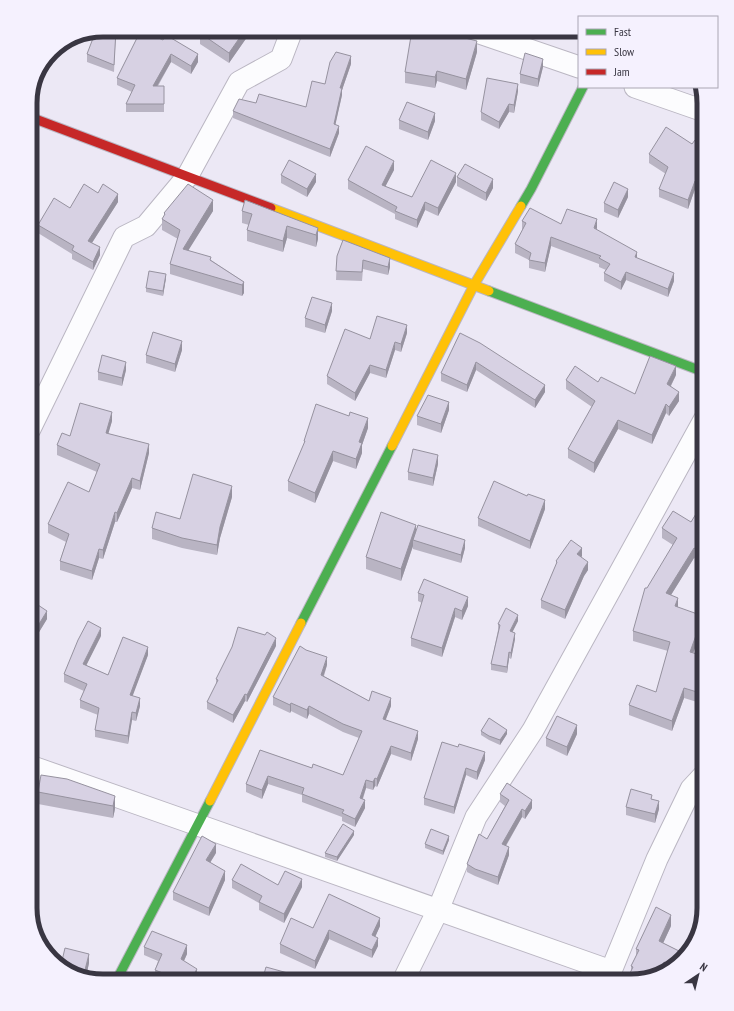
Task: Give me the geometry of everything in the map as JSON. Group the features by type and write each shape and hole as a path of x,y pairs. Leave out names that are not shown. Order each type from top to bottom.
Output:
{"street":[{"path":"37,415 124,237 146,226 187,177 239,82 281,59 289,37"},
{"path":"491,37 578,67"},
{"path":"120,974 474,285 531,189 582,88"},
{"path":"638,88 697,109"},
{"path":"37,120 697,369"},
{"path":"406,974 438,910 476,817 534,730 697,433"},
{"path":"37,768 438,910 605,974"},
{"path":"611,974 657,859 691,789 697,783"}],"building":[{"path":"116,37 114,65 87,54 93,38"},
{"path":"138,37 156,37 163,40 165,37 169,37 198,54 191,66 171,54 153,86 164,86 164,104 126,104 135,85 117,78"},
{"path":"206,37 240,37 229,53"},
{"path":"411,37 460,37 477,41 466,79 437,71 435,77 405,72"},
{"path":"336,52 351,56 340,88 342,88 334,124 339,126 330,149 233,111 239,99 256,103 259,94 306,107 312,81 325,84 330,62"},
{"path":"525,53 543,59 538,79 520,74"},
{"path":"487,78 518,84 514,105 509,104 499,122 481,112"},
{"path":"407,102 435,113 428,132 399,120"},
{"path":"666,127 692,144 695,140 697,141 697,182 695,181 688,200 659,189 668,167 649,154"},
{"path":"366,146 394,161 382,185 412,197 431,160 456,173 438,208 425,202 417,220 395,211 397,207 348,180"},
{"path":"289,160 316,174 307,189 281,175"},
{"path":"465,164 493,179 486,193 457,177"},
{"path":"614,182 628,189 618,210 604,203"},
{"path":"84,184 98,193 103,184 118,194 88,241 100,247 93,262 72,250 74,246 38,225 54,198 70,208"},
{"path":"188,184 213,200 183,249 211,257 210,260 244,282 242,285 170,264 180,230 162,219 165,214 164,213"},
{"path":"245,200 318,228 316,235 287,226 283,241 247,230 252,214 242,211"},
{"path":"530,208 561,224 567,209 597,219 594,228 637,252 635,257 674,273 668,289 626,272 621,282 604,273 610,264 599,258 601,256 551,237 545,263 529,260 531,253 515,244 526,223 522,221"},
{"path":"343,240 390,258 388,267 363,260 362,272 336,271 337,256"},
{"path":"149,271 166,274 163,291 146,288"},
{"path":"312,297 332,303 325,325 305,318"},
{"path":"377,316 407,325 401,344 395,342 386,370 370,365 355,393 327,376 345,329 370,339"},
{"path":"153,332 182,341 175,364 146,355"},
{"path":"460,333 480,343 545,385 535,400 476,362 467,385 441,373"},
{"path":"102,355 126,362 122,378 98,372"},
{"path":"650,356 676,366 667,384 679,392 669,407 666,404 652,435 618,420 594,463 568,449 595,401 566,380 575,366 598,382 601,377 635,394"},
{"path":"428,395 449,402 441,424 417,416"},
{"path":"80,403 112,412 106,433 149,444 140,481 132,478 117,513 115,512 103,550 99,549 92,571 60,561 69,534 48,524 68,482 89,492 100,464 57,445 62,433 70,436"},
{"path":"316,404 349,416 350,412 368,418 359,442 362,443 356,459 333,451 315,493 288,481 305,441"},
{"path":"413,449 438,455 433,478 408,472"},
{"path":"193,474 232,486 220,527 217,545 182,538 152,528 156,512 180,519"},
{"path":"494,481 527,496 528,494 545,500 530,541 478,518"},
{"path":"673,511 691,522 697,512 697,548 696,549 694,548 666,593 678,598 675,606 697,614 697,633 690,652 697,654 697,692 684,688 672,721 629,705 637,685 656,692 670,642 633,631 645,588 647,588 677,538 662,528"},
{"path":"381,512 416,525 401,569 366,557"},
{"path":"418,525 465,540 461,555 413,540"},
{"path":"571,540 582,548 577,554 588,562 565,610 541,600 557,562 556,561"},
{"path":"424,579 468,597 462,611 455,608 442,648 411,638 424,595 418,593"},
{"path":"37,604 47,611 37,627"},
{"path":"506,608 518,615 510,631 515,633 511,653 509,652 507,667 491,664 500,625 498,624"},
{"path":"88,621 101,628 83,664 108,675 123,637 148,647 130,695 140,698 136,713 132,712 128,736 95,730 99,708 80,700 87,684 64,674 78,640"},
{"path":"238,627 265,635 267,632 276,638 247,695 245,694 233,715 207,702 218,680 216,679 232,647"},
{"path":"300,646 306,650 327,657 321,675 369,701 372,691 391,698 383,719 418,731 411,753 391,746 377,779 375,778 373,782 366,780 360,798 365,800 355,819 342,813 344,810 302,794 304,788 268,776 262,790 246,784 260,750 312,768 313,764 343,775 362,731 343,724 309,706 307,710 291,703 290,705 273,697"},
{"path":"557,716 577,725 567,747 546,738"},
{"path":"489,718 507,730 500,740 481,731"},
{"path":"442,742 458,747 459,744 485,752 477,772 466,768 454,807 424,798"},
{"path":"41,775 67,779 115,796 113,806 38,792"},
{"path":"507,783 532,800 525,811 522,809 502,844 509,847 498,877 475,869 467,864 479,834 487,839 509,800 500,794"},
{"path":"631,789 652,795 651,799 659,801 655,814 626,807"},
{"path":"343,824 354,831 337,857 325,853"},
{"path":"431,829 449,836 443,851 425,844"},
{"path":"202,836 216,844 206,860 225,871 209,908 173,892"},
{"path":"241,864 278,885 285,871 302,879 284,914 259,902 262,896 232,880"},
{"path":"329,894 380,918 372,935 378,938 372,950 329,930 315,961 280,944 291,918 313,928"},
{"path":"656,907 671,915 659,941 680,952 678,955 666,963 664,962 662,966 656,969 648,972 630,974 633,967 631,966 639,950 636,949"},
{"path":"152,931 187,945 181,959 197,969 194,974 165,974 155,970 162,954 144,947"},
{"path":"65,948 89,954 85,971 70,965 62,959"},
{"path":"266,967 291,974 264,974"}],"traffic: fast":[{"path":"521,206 582,88"},
{"path":"489,291 697,369"},
{"path":"301,623 392,446"},
{"path":"120,974 210,801"}],"traffic: slow":[{"path":"392,446 474,285 521,206"},
{"path":"271,208 489,291"},
{"path":"210,801 301,623"}],"traffic: jam":[{"path":"37,120 271,208"}]}
